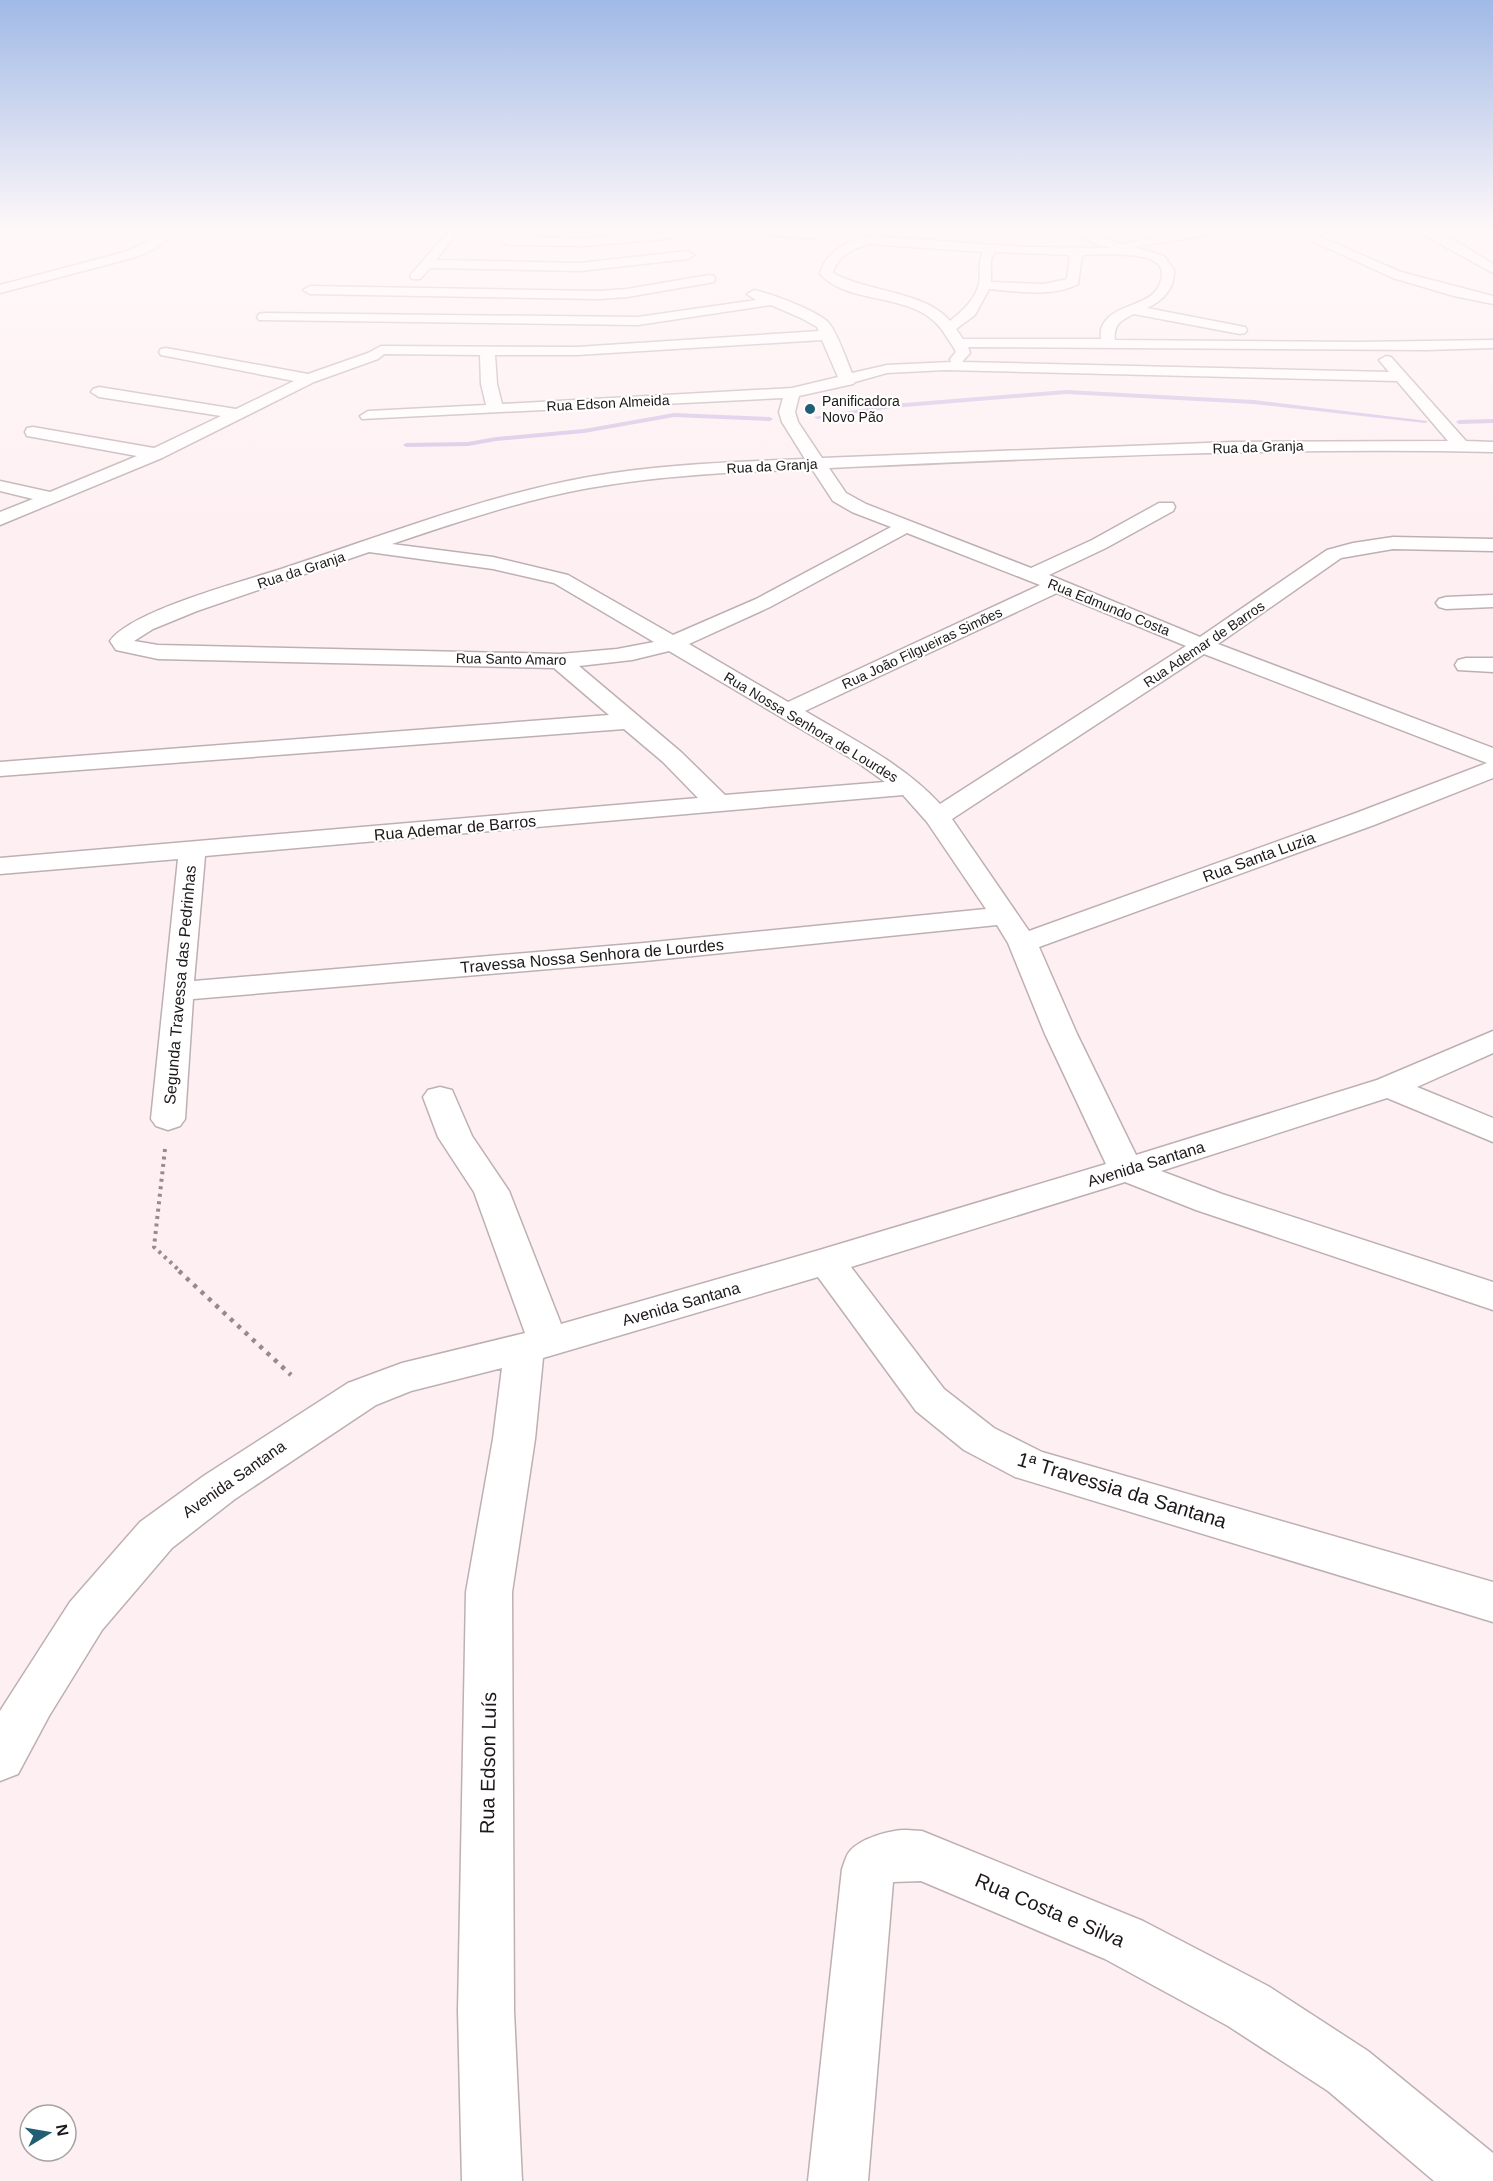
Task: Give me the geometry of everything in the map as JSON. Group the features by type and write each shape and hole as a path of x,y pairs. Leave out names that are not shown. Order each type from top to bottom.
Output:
{"street":[{"path":"363,331 488,351 577,351 829,334"},
{"path":"0,519 50,496 156,454 309,379 373,356 388,331"},
{"path":"386,334 421,331"},
{"path":"827,331 848,381"},
{"path":"945,366 963,353 951,331"},
{"path":"1107,331 1108,342"},
{"path":"1239,331 1325,348"},
{"path":"958,343 1108,342 1325,348 1493,344"},
{"path":"1376,347 1399,377 1461,446"},
{"path":"488,351 489,384 495,409"},
{"path":"166,352 309,379"},
{"name":"Rua Edson Almeida","path":"368,416 792,393 900,367 945,366 1399,377"},
{"path":"99,392 238,414"},
{"name":"Rua Edmundo Costa","path":"792,393 787,412 788,417 838,497 876,516 907,526 1204,646 1493,757"},
{"path":"33,432 156,454"},
{"name":"Rua da Granja","path":"158,652 124,645 121,641 123,636 135,630 201,603 483,509 584,483 643,474 815,463 1350,444 1493,447"},
{"path":"0,486 50,496"},
{"path":"1032,575 1099,544 1166,507"},
{"name":"Rua Santo Amaro","path":"158,652 560,661 613,656 672,644 790,591 848,556 907,526"},
{"name":"Rua Ademar de Barros","path":"937,817 1204,646 1334,554 1350,548 1393,543 1493,545"},
{"name":"Rua Nossa Senhora de Lourdes","path":"368,547 537,571 583,590 866,757 910,787 937,817 1023,943 1061,1034 1126,1170"},
{"name":"Rua João Filgueiras Simões","path":"787,711 1057,585"},
{"path":"1446,603 1493,602"},
{"path":"560,661 672,757 720,805"},
{"path":"1466,665 1493,665"},
{"path":"0,769 629,721"},
{"name":"Rua Santa Luzia","path":"1023,943 1365,819 1493,769"},
{"name":"Rua Ademar de Barros","path":"0,866 910,787"},
{"name":"Segunda Travessa das Pedrinhas","path":"168,1119 192,851"},
{"name":"Travessa Nossa Senhora de Lourdes","path":"178,991 645,952 1005,916"},
{"name":"Avenida Santana","path":"0,1758 32,1701 86,1616 156,1536 220,1487 362,1394 402,1378 536,1345 827,1261 1126,1170 1389,1087 1493,1041"},
{"path":"1389,1087 1493,1131"},
{"path":"440,1097 455,1137 494,1199 536,1345"},
{"path":"1126,1170 1209,1202 1493,1296"},
{"name":"1ª Travessia da Santana","path":"827,1261 930,1400 979,1439 1030,1465 1493,1602"},
{"name":"Rua Edson Luís","path":"492,2181 486,2011 489,1592 514,1439 536,1345"},
{"name":"Rua Costa e Silva","path":"838,2181 868,1869 884,1857 900,1854 922,1856 1124,1940 1248,2007 1348,2071 1479,2181"}],"path":[{"path":"168,1119 154,1247 291,1375"}],"waterway":[{"path":"817,417 892,406 1066,392 1254,402 1425,421"},
{"path":"406,445 468,444 496,439 584,431 674,415 770,419"},
{"path":"1459,422 1493,421"}],"place":[{"name":"Panificadora Novo Pão","path":"810,409"}]}
